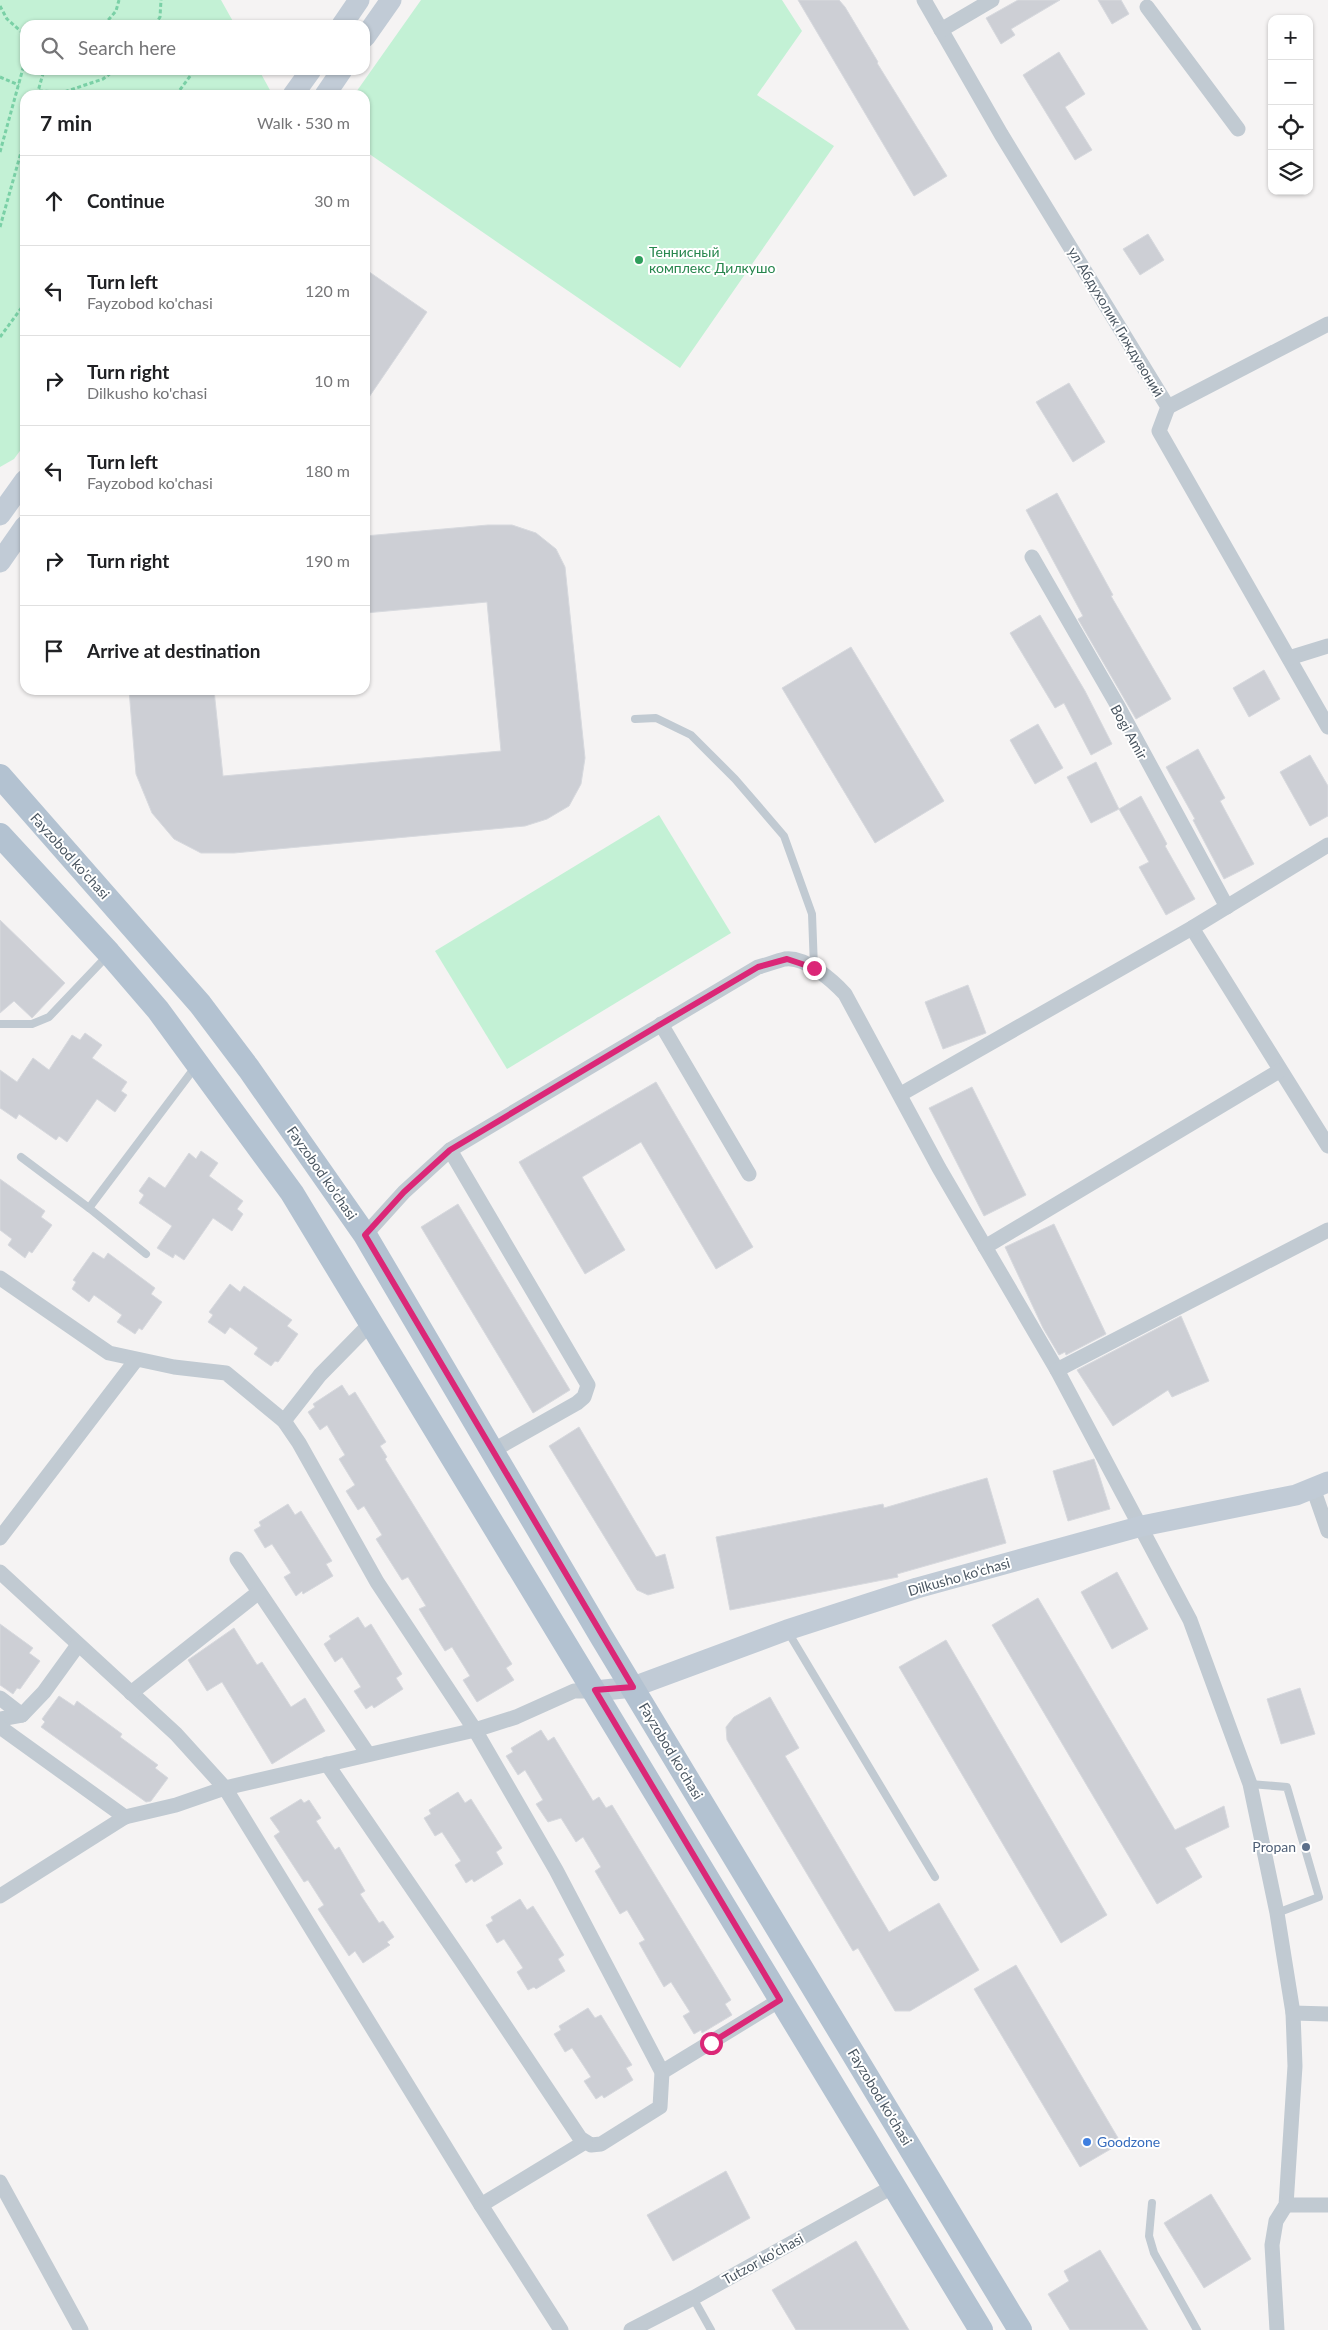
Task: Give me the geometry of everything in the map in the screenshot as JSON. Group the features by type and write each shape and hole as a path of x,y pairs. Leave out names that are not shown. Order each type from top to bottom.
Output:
{"main road":[{"name":"Fayzobod ko'chasi","path":"0,775 200,1004 250,1069 365,1235 633,1687 1020,2330"},
{"path":"0,836 109,953 198,1062 292,1193 570,1648 780,2000 981,2330"}],"street":[{"path":"345,20 359,0"},
{"path":"370,30 391,0"},
{"name":"ул Абдухолик Гиждувоний","path":"924,0 1001,134 1168,407 1159,431 1328,727"},
{"path":"941,30 992,0"},
{"path":"1150,2 1238,129"},
{"path":"297,90 308,75"},
{"path":"328,90 339,75"},
{"path":"1168,407 1328,324"},
{"path":"0,515 20,487"},
{"path":"0,562 20,533"},
{"path":"1032,557 1120,708 1227,907"},
{"path":"1289,658 1328,646"},
{"path":"900,1094 1192,928 1328,845"},
{"path":"1192,928 1328,1146"},
{"path":"365,1235 404,1192 450,1150 758,967 787,959 814,968 835,983 845,994 939,1168 1057,1370 1142,1526 1190,1620 1250,1784 1277,1913 1293,2014 1295,2066 1286,2205 1276,2221 1272,2245 1277,2330"},
{"path":"661,1024 749,1174"},
{"path":"985,1247 1279,1070"},
{"path":"450,1150 588,1385 584,1397 578,1403 492,1451"},
{"path":"1057,1370 1328,1230"},
{"path":"0,1278 109,1353 136,1360 226,1373 284,1420 299,1443 377,1582 475,1730 556,1870 662,2072 660,2107 601,2144 590,2145 580,2138 461,1960 326,1764"},
{"path":"284,1420 320,1375 370,1323"},
{"path":"0,1538 136,1360"},
{"path":"1320,1485 1328,1531"},
{"name":"Dilkusho ko'chasi","path":"595,1690 633,1687 787,1630 916,1588 1142,1526 1296,1495 1320,1485"},
{"path":"237,1559 368,1754"},
{"path":"0,1572 176,1734 225,1788 481,2205 561,2330"},
{"path":"131,1693 259,1592"},
{"path":"0,1719 22,1715 44,1692 78,1645"},
{"path":"0,1896 125,1817 176,1805 225,1788 475,1730 516,1717 574,1691 595,1690"},
{"path":"0,1698 22,1715"},
{"path":"0,1727 125,1817"},
{"path":"662,2072 780,2000"},
{"path":"1293,2014 1328,2014"},
{"path":"481,2205 585,2142"},
{"path":"0,2182 81,2330"},
{"name":"Tutzor ko'chasi","path":"631,2330 693,2298 894,2186"},
{"path":"1286,2205 1328,2205"}],"lane":[{"path":"635,719 656,718 690,735 735,779 784,836 812,914 814,968"},
{"path":"0,1024 32,1024 49,1017 109,953"},
{"path":"89,1208 198,1062"},
{"path":"21,1157 146,1254"},
{"path":"787,1630 935,1877"},
{"path":"1250,1784 1287,1787 1319,1897 1277,1913"},
{"path":"1152,2203 1149,2236 1154,2253 1197,2330"},
{"path":"693,2298 710,2330"}],"path":[{"path":"108,20 116,11 119,0"},
{"path":"158,20 161,0"},
{"path":"0,6 7,19 20,31"},
{"path":"0,152 22,75"},
{"path":"39,90 43,75"},
{"path":"70,90 103,79 109,75"},
{"path":"180,90 191,76"},
{"path":"0,77 20,85"},
{"path":"0,227 20,156"},
{"path":"0,337 20,310"}],"green space":[{"path":"0,0 221,0 232,20 20,20 20,75 262,75 270,90 20,90 20,451 14,459 0,467"},
{"name":"Теннисный комплекс Дилкушо","path":"421,0 782,0 802,31 757,95 834,146 680,368 370,154 370,90 358,90 370,75 370,72"},
{"path":"659,815 731,933 507,1069 435,951"}],"building":[{"path":"798,0 839,0 845,7 877,63 947,176 914,196"},
{"path":"1018,0 1060,0 1011,29 1015,35 1001,44 986,18"},
{"path":"1098,0 1121,0 1129,14 1112,24"},
{"path":"1059,52 1085,94 1065,107 1092,150 1075,160 1023,75"},
{"path":"1148,234 1164,260 1140,275 1123,249"},
{"path":"370,272 427,312 370,396"},
{"path":"1069,383 1105,442 1073,462 1036,402"},
{"path":"1057,493 1113,595 1111,596 1171,699 1136,719 1078,619 1083,616 1026,510"},
{"path":"488,525 512,525 536,533 556,549 565,567 585,758 581,784 569,806 547,819 525,826 234,853 201,853 174,839 152,813 136,774 129,695 215,695 223,776 501,751 487,602 370,613 370,536"},
{"path":"1040,615 1085,691 1112,744 1091,755 1064,703 1055,708 1010,633"},
{"path":"851,647 944,801 875,843 782,688"},
{"path":"1264,670 1280,699 1249,717 1233,688"},
{"path":"1038,724 1063,768 1035,784 1010,740"},
{"path":"1198,749 1225,798 1220,801 1254,864 1224,879 1193,820 1195,819 1166,767"},
{"path":"1310,755 1328,786 1328,816 1310,826 1280,772"},
{"path":"1096,762 1119,809 1091,823 1067,777"},
{"path":"1141,796 1167,844 1165,846 1195,899 1166,915 1139,867 1149,862 1119,809"},
{"path":"0,920 65,983 32,1018 14,1001 0,1013"},
{"path":"968,985 986,1033 943,1049 925,1002"},
{"path":"85,1033 102,1045 92,1058 127,1082 121,1091 127,1095 115,1112 97,1099 67,1142 59,1136 56,1140 19,1114 16,1119 0,1108 0,1070 17,1082 33,1058 49,1070 72,1035 80,1040"},
{"path":"656,1082 753,1247 716,1269 641,1142 582,1177 625,1250 585,1274 519,1162"},
{"path":"972,1087 1026,1195 984,1216 929,1108"},
{"path":"201,1151 218,1163 209,1176 243,1201 237,1209 243,1214 232,1231 213,1218 184,1260 175,1254 173,1258 157,1248 172,1226 139,1203 144,1195 139,1191 149,1177 165,1188 189,1153 196,1159"},
{"path":"0,1179 45,1211 41,1217 52,1225 32,1253 29,1251 25,1258 8,1245 12,1239 0,1230"},
{"path":"458,1204 570,1390 533,1413 421,1227"},
{"path":"1054,1224 1106,1334 1066,1355 1065,1352 1059,1355 1043,1328 1005,1247"},
{"path":"93,1252 104,1259 108,1253 155,1288 151,1294 162,1302 142,1330 139,1328 135,1334 117,1322 122,1315 94,1295 89,1302 72,1289 76,1282 73,1280"},
{"path":"230,1284 240,1292 244,1286 292,1320 287,1326 298,1334 278,1362 275,1361 271,1366 254,1354 258,1348 230,1327 225,1334 208,1322 213,1315 209,1312"},
{"path":"1181,1316 1209,1381 1172,1397 1168,1390 1113,1426 1077,1370"},
{"path":"342,1385 349,1396 355,1392 386,1442 380,1446 387,1457 385,1459 512,1664 506,1668 514,1680 477,1702 463,1680 470,1676 452,1647 445,1651 419,1609 426,1606 408,1577 402,1580 376,1539 382,1535 364,1506 358,1510 346,1491 355,1485 339,1459 345,1455 327,1425 320,1430 308,1412 315,1407 313,1404"},
{"path":"579,1427 656,1557 665,1554 674,1588 648,1595 637,1590 549,1446"},
{"path":"1094,1459 1110,1509 1068,1521 1053,1471"},
{"path":"987,1478 1006,1543 897,1574 898,1577 730,1610 716,1537 883,1504 884,1508"},
{"path":"288,1504 295,1515 301,1511 332,1561 326,1564 333,1576 303,1594 302,1591 296,1596 284,1577 291,1573 272,1544 265,1548 254,1530 261,1526 259,1522"},
{"path":"1117,1572 1148,1629 1112,1649 1081,1592"},
{"path":"1038,1598 1175,1830 1224,1806 1229,1827 1185,1848 1202,1877 1157,1904 992,1625"},
{"path":"358,1617 365,1628 371,1624 402,1674 396,1678 403,1689 374,1708 372,1705 366,1709 354,1691 361,1687 342,1657 335,1662 324,1644 331,1639 329,1636"},
{"path":"0,1624 33,1648 29,1653 40,1661 20,1689 17,1688 13,1694 0,1685"},
{"path":"234,1628 257,1665 262,1662 291,1707 305,1698 325,1731 272,1764 222,1682 207,1691 188,1660"},
{"path":"946,1640 1107,1915 1061,1943 899,1667"},
{"path":"1300,1688 1315,1734 1281,1744 1267,1699"},
{"path":"59,1696 74,1706 77,1701 122,1734 120,1737 158,1765 155,1768 168,1778 151,1801 146,1802 41,1727 45,1722 42,1719"},
{"path":"770,1697 799,1748 785,1756 889,1932 939,1903 979,1970 910,2011 895,2011 858,1948 853,1951 727,1740 726,1727 734,1717"},
{"path":"541,1730 548,1741 554,1737 593,1801 599,1797 606,1808 612,1805 731,2000 725,2004 732,2015 702,2033 701,2030 694,2034 683,2016 690,2012 671,1982 664,1987 639,1943 645,1940 627,1910 620,1914 595,1871 601,1867 583,1837 576,1842 561,1818 548,1822 536,1804 543,1800 525,1770 518,1775 506,1756 513,1752 511,1748"},
{"path":"458,1792 465,1803 471,1799 502,1848 496,1852 503,1864 474,1882 472,1879 466,1883 455,1865 461,1861 442,1832 435,1836 424,1818 431,1814 429,1810"},
{"path":"301,1799 304,1803 309,1800 321,1818 316,1821 335,1850 339,1847 365,1891 360,1894 379,1923 383,1921 394,1937 387,1942 390,1945 363,1963 355,1951 349,1956 318,1909 324,1905 308,1880 304,1882 274,1836 280,1832 270,1818"},
{"path":"520,1899 527,1910 533,1906 564,1955 558,1959 565,1971 536,1989 534,1987 528,1990 517,1972 523,1968 504,1939 497,1943 486,1925 493,1921 491,1917"},
{"path":"1016,1965 1121,2143 1080,2167 974,1989"},
{"path":"588,2008 595,2018 601,2015 632,2065 626,2068 633,2080 604,2098 602,2095 596,2099 584,2081 591,2077 572,2048 565,2052 554,2034 561,2030 559,2026"},
{"path":"726,2171 750,2218 673,2261 647,2215"},
{"path":"1211,2194 1251,2259 1204,2288 1164,2223"},
{"path":"856,2241 909,2330 796,2330 772,2290"},
{"path":"1100,2250 1148,2330 1070,2330 1048,2294 1069,2281 1064,2271"}],"place":[{"name":"Теннисный комплекс Дилкушо","path":"639,260"},
{"name":"Propan","path":"1306,1847"},
{"name":"Goodzone","path":"1087,2142"}],"route":[{"path":"711,2043 780,2000 595,1690 633,1687 365,1235 404,1192 450,1150 661,1024 758,967 787,959 814,968"}]}
